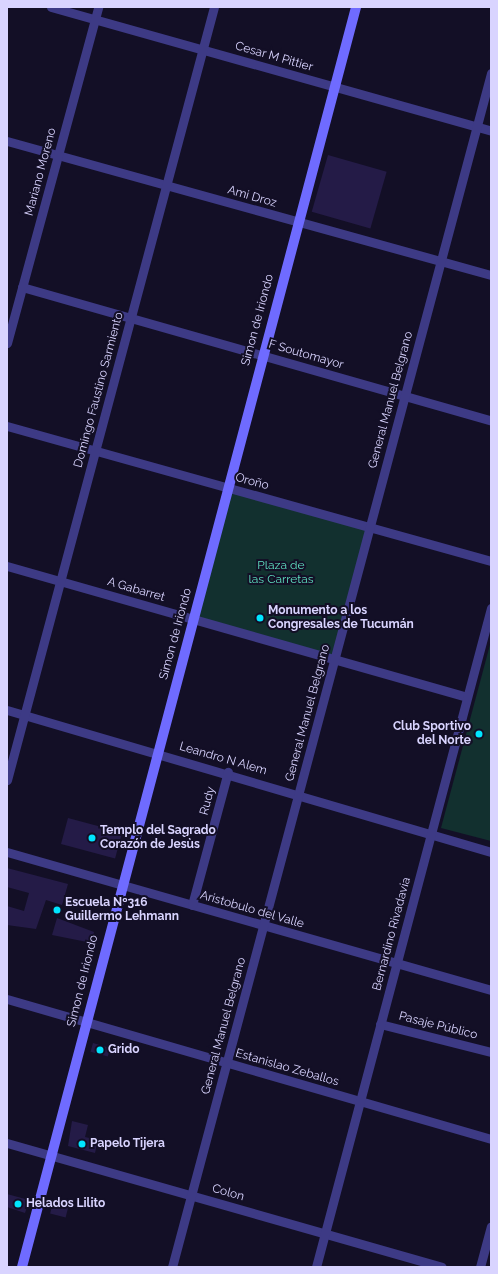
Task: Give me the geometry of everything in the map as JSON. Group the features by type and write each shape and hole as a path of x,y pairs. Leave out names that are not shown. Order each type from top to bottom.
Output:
{"main road":[{"name":"Simon de Iriondo","path":"22,1267 50,1156 158,753 226,488 333,87 356,7"}],"street":[{"name":"Cesar M Pittier","path":"51,7 491,131"},
{"name":"Mariano Moreno","path":"7,343 98,7"},
{"name":"Domingo Faustino Sarmiento","path":"7,780 214,7"},
{"name":"General Manuel Belgrano","path":"172,1267 491,73"},
{"name":"Ami Droz","path":"7,141 491,275"},
{"name":"F Soutomayor","path":"22,287 491,421"},
{"name":"Oroño","path":"7,426 491,561"},
{"name":"A Gabarret","path":"7,566 467,697"},
{"name":"Bernardino Rivadavia","path":"316,1267 491,608"},
{"name":"Leandro N Alem","path":"7,710 228,772 299,793 430,836 491,852"},
{"name":"Rudy","path":"192,905 228,772"},
{"name":"Aristobulo del Valle","path":"7,852 491,990"},
{"name":"Estanislao Zeballos","path":"7,999 86,1023 491,1138"},
{"name":"Pasaje Público","path":"380,1024 491,1052"},
{"name":"Colon","path":"7,1143 192,1194 442,1267"},
{"path":"480,1267 491,1226"}],"green space":[{"name":"Plaza de las Carretas","path":"226,488 370,527 335,656 191,617"},
{"name":"Club Sportivo del Norte","path":"491,641 491,841 441,828"}],"building":[{"path":"328,155 387,172 370,229 312,212"},
{"name":"Templo del Sagrado Corazón de Jesùs","path":"68,818 122,832 115,859 61,844"},
{"path":"7,868 68,884 62,905 46,900 36,929 7,925 7,906 24,911 29,893 7,887"},
{"path":"57,918 94,932 92,943 52,935"},
{"name":"Grido","path":"93,1043 110,1048 108,1057 91,1052"},
{"path":"72,1121 88,1125 85,1137 98,1140 95,1153 68,1146"},
{"name":"Helados Lilito","path":"7,1194 29,1200 25,1213 7,1207"},
{"path":"54,1198 70,1202 66,1217 50,1214"}],"place":[{"name":"Monumento a los Congresales de Tucumán","path":"260,618"},
{"name":"Club Sportivo del Norte","path":"479,734"},
{"name":"Templo del Sagrado Corazón de Jesùs","path":"92,838"},
{"name":"Escuela Nº316 Guillermo Lehmann","path":"57,910"},
{"name":"Grido","path":"100,1050"},
{"name":"Papelo Tijera","path":"82,1144"},
{"name":"Helados Lilito","path":"18,1204"}]}
